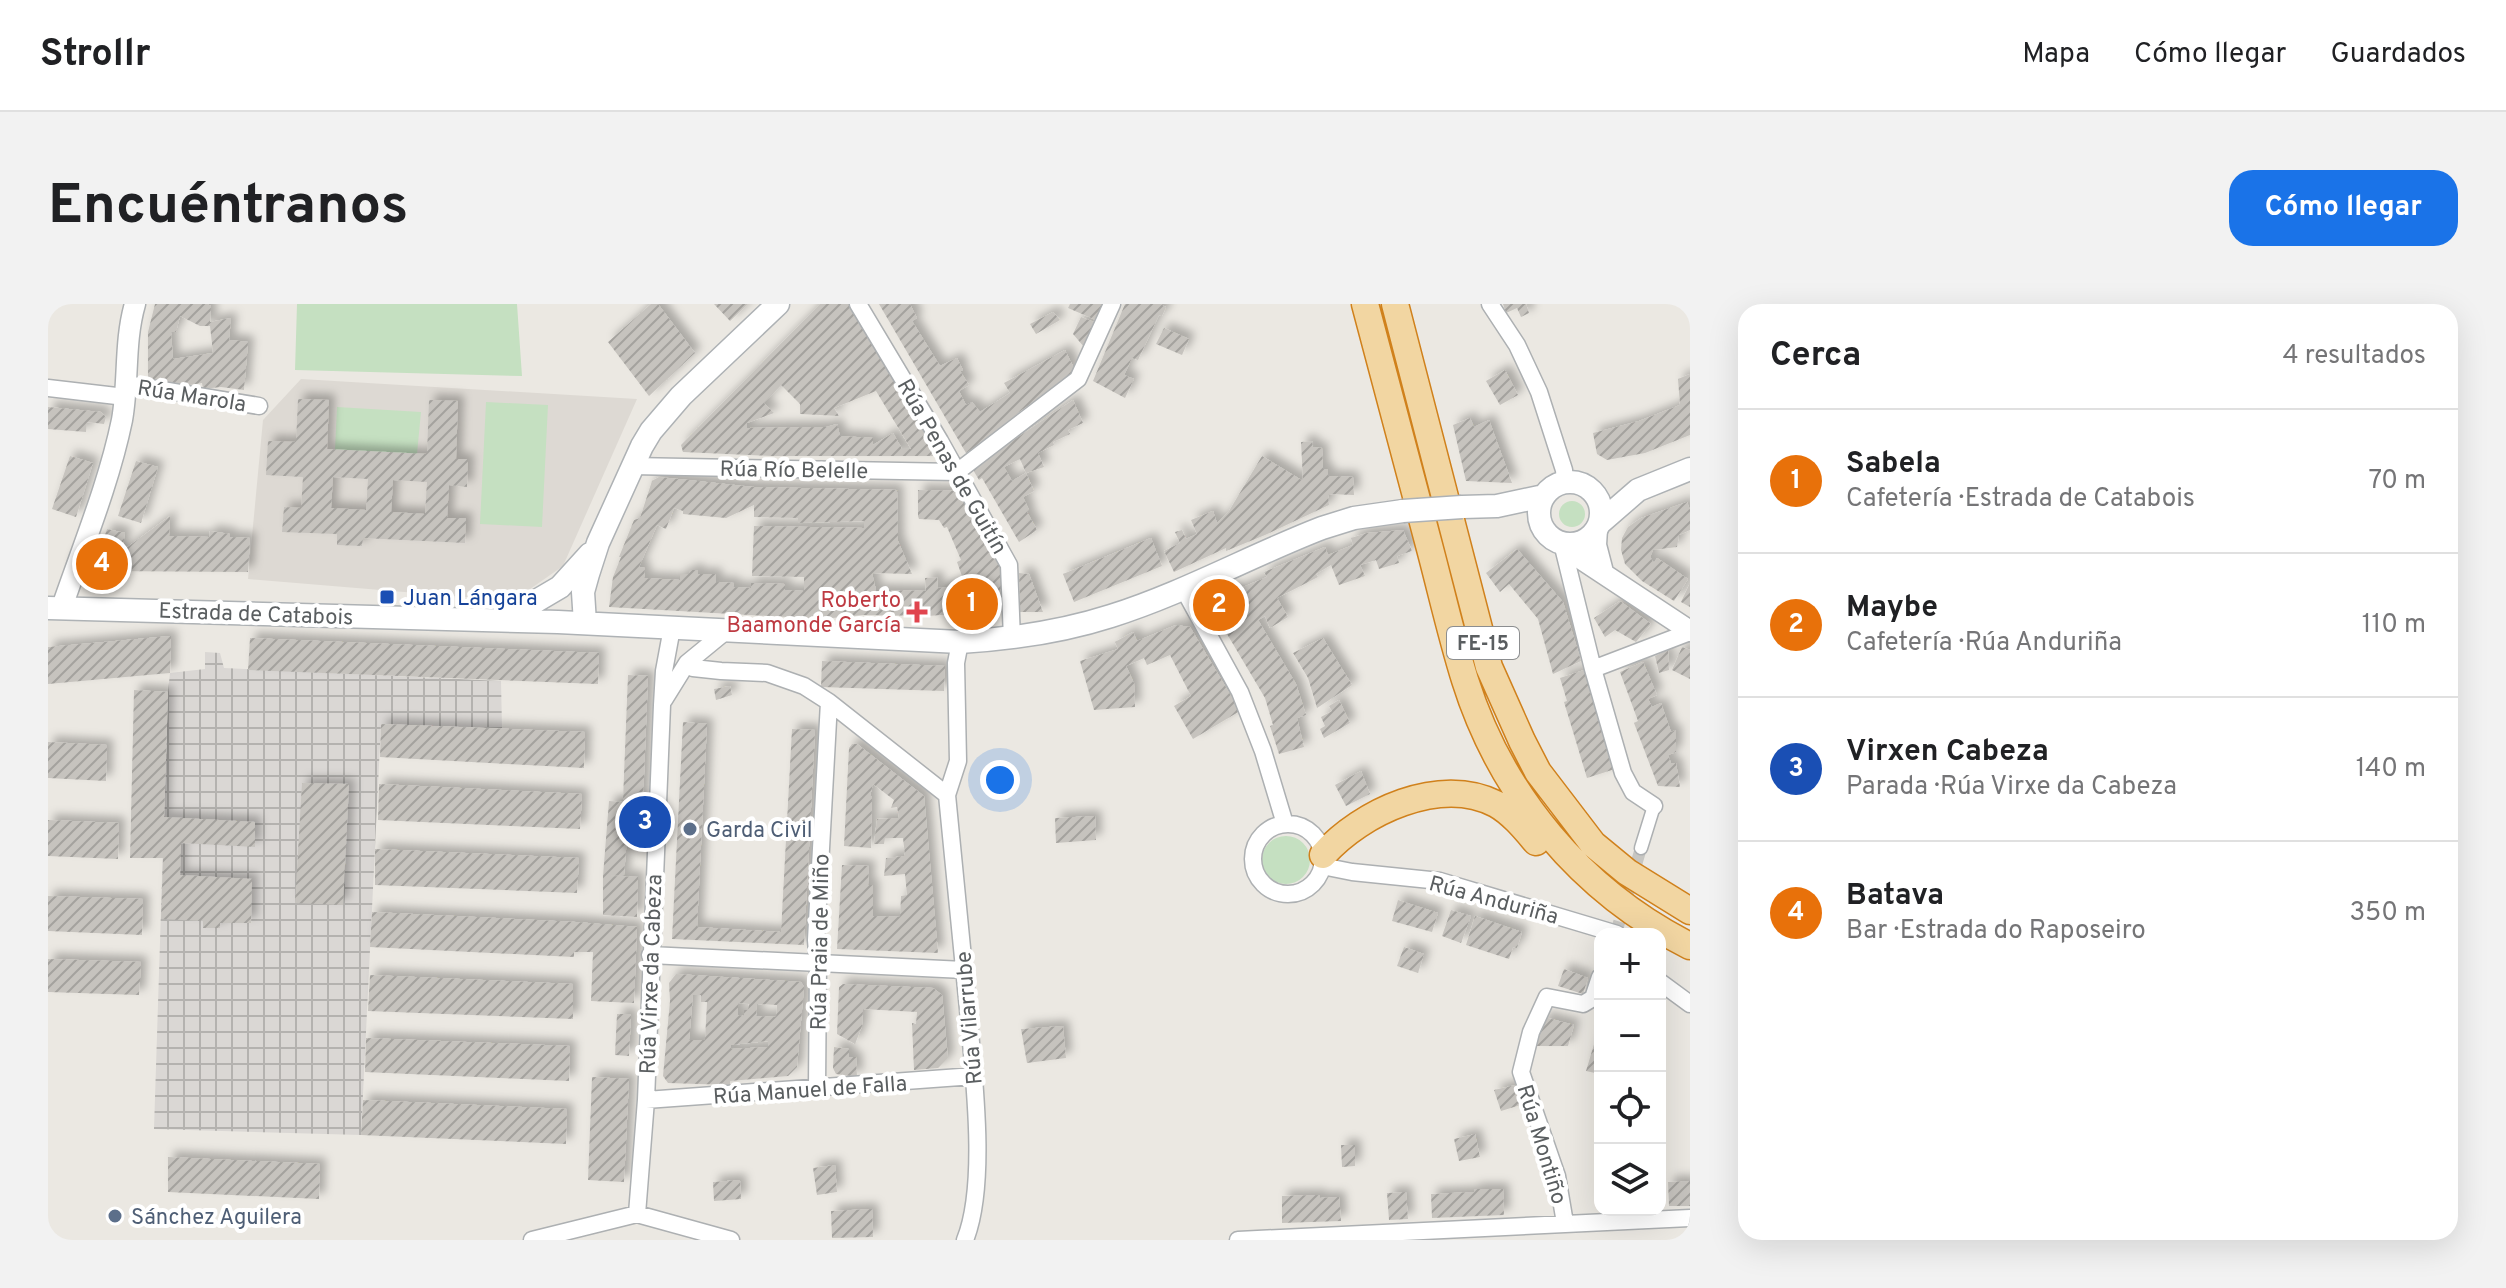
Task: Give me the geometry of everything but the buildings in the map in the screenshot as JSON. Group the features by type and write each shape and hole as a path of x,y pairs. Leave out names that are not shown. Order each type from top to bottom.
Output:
{"highway":[{"name":"FE-15","path":"1365,304 1466,682 1495,752 1524,803 1571,861 1640,918 1690,946"},
{"name":"FE-15","path":"1395,304 1498,692 1538,772 1593,844 1637,879 1690,911"},
{"path":"1498,692 1519,718 1571,799 1600,829 1626,853 1657,874 1690,888"},
{"path":"1322,860 1353,830 1412,798 1441,794 1468,796 1496,804 1585,890 1640,928"},
{"path":"1666,943 1690,956"}],"main road":[{"path":"585,623 583,592 598,543 651,431 778,304"},
{"path":"1638,490 1565,482 1553,487 1544,496 1540,507 1541,521 1551,537 1563,543 1582,542 1638,490 1690,469"},
{"path":"1589,487 1598,497 1602,510 1598,526"},
{"name":"Estrada de Catabois","path":"55,607 585,623 960,642 1012,639 1113,616 1322,528 1354,518 1403,511 1497,506 1544,496"},
{"name":"Estrada de Catabois","path":"1497,506 1541,521"},
{"path":"503,620 560,587 598,543"},
{"path":"558,622 554,609 560,587"}],"street":[{"path":"55,607 117,441 135,304"},
{"name":"Rúa Penas de Guitín","path":"858,304 1009,565 1012,639"},
{"path":"957,472 1078,379 1112,304"},
{"path":"1490,304 1517,345 1539,392 1565,482"},
{"name":"Rúa Marola","path":"48,388 125,391 259,406"},
{"name":"Rúa Río Belelle","path":"632,466 957,472"},
{"path":"1598,526 1596,545 1603,572"},
{"path":"1563,543 1581,559 1690,632"},
{"path":"1563,543 1593,669 1623,773 1633,792 1654,806 1641,848"},
{"path":"1183,588 1240,692 1263,751 1285,824"},
{"name":"Rúa Virxe da Cabeza","path":"637,1214 646,1100 664,671 672,628"},
{"path":"662,705 687,663 726,631"},
{"path":"1593,669 1690,632"},
{"name":"Rúa Vilarrube","path":"960,642 956,663 958,761 947,795 974,1076 977,1154 972,1224 965,1240"},
{"path":"687,663 693,668 707,670 767,673 804,686 829,702 947,795"},
{"name":"Rúa Praia de Miño","path":"817,1088 816,940 829,702"},
{"path":"1285,824 1296,825 1314,836 1322,860 1312,885 1302,892 1290,894 1277,893 1258,879 1253,868 1256,844 1263,834 1285,824"},
{"name":"Rúa Anduriña","path":"1322,860 1352,872 1440,881 1596,928"},
{"path":"650,955 964,970"},
{"path":"1666,986 1690,1004"},
{"name":"Rúa Montiño","path":"1565,1223 1557,1176 1521,1072 1531,1032 1547,997 1583,1004 1594,995"},
{"name":"Rúa Manuel de Falla","path":"646,1100 974,1076"},
{"path":"532,1240 637,1214 731,1240"},
{"path":"1238,1240 1690,1218"}],"shaded area":[{"path":"301,379 637,399 563,566 513,601 248,579 263,420"},
{"path":"205,652 220,653 224,668 501,681 502,728 381,724 361,1135 154,1129 170,673 205,669"}],"green space":[{"path":"297,304 517,304 522,376 295,370"},
{"path":"486,402 548,405 542,527 480,524"},
{"path":"337,407 421,412 417,454 335,450"},
{"path":"1572,501 1581,505 1585,514 1581,523 1572,527 1563,523 1559,514 1563,505"},
{"path":"1286,836 1303,843 1310,860 1303,877 1286,884 1269,877 1262,860 1269,843"}],"tunnel":[{"path":"1617,928 1641,848"}],"place":[{"name":"Batava","path":"102,564"},
{"name":"Juan Lángara","path":"387,597"},
{"name":"Sabela","path":"972,604"},
{"name":"Maybe","path":"1219,605"},
{"name":"Roberto Baamonde García","path":"917,612"},
{"name":"Virxen Cabeza","path":"645,822"},
{"name":"Garda Civil","path":"690,829"},
{"name":"Sánchez Aguilera","path":"115,1216"}]}
